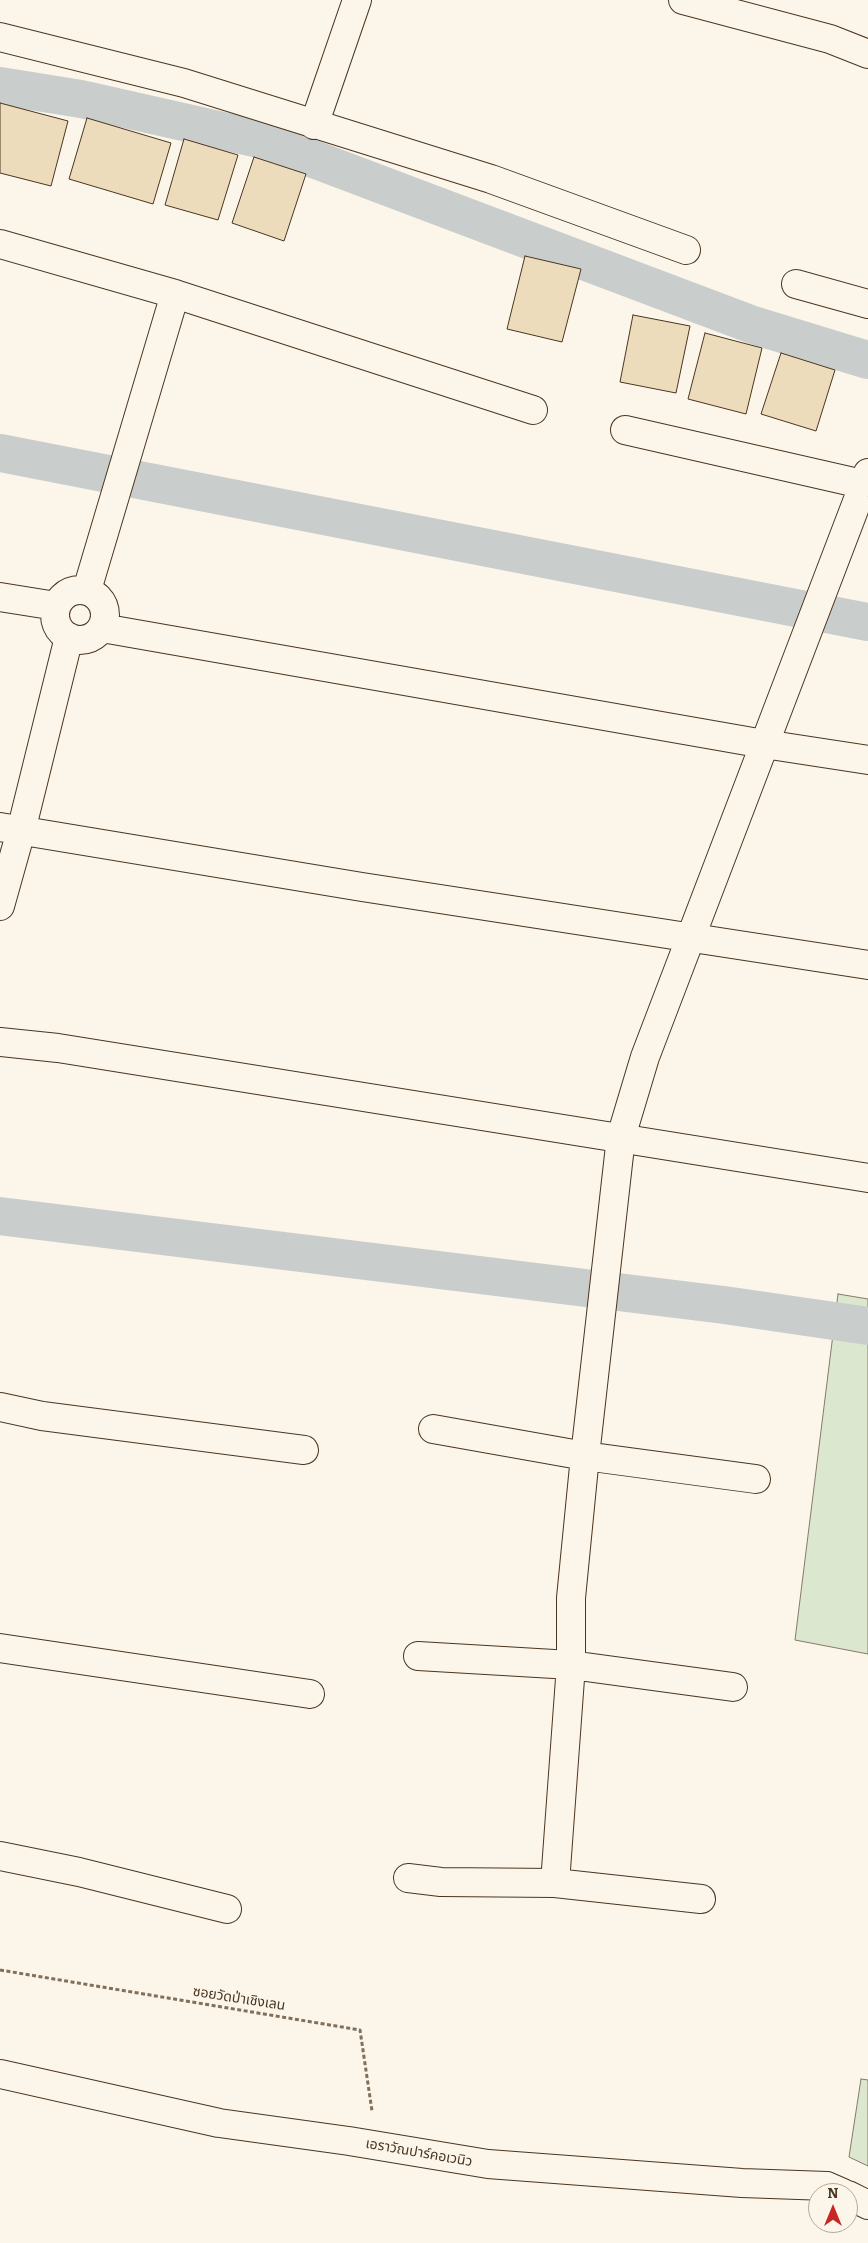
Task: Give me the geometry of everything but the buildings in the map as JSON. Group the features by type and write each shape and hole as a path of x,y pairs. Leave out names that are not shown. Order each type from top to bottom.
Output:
{"street":[{"path":"314,124 356,0"},
{"path":"683,0 830,39 868,54"},
{"path":"0,37 184,83 491,179 686,250"},
{"path":"0,244 174,294 533,410"},
{"path":"796,284 868,304"},
{"path":"87,590 174,294"},
{"path":"555,1883 571,1665 572,1598 585,1456 621,1137 645,1057 865,478 625,430"},
{"path":"78,589 87,590 95,594 102,601 106,619 102,628 87,639 69,638 56,624 56,606 69,592 78,589"},
{"path":"0,597 56,606"},
{"path":"102,628 764,744 868,760"},
{"path":"0,906 11,829 69,638"},
{"path":"11,829 362,888 868,965"},
{"path":"0,1042 58,1048 868,1178"},
{"path":"0,1407 42,1416 304,1450"},
{"path":"433,1428 585,1456 756,1479"},
{"path":"0,1648 310,1694"},
{"path":"418,1656 571,1665 733,1687"},
{"path":"0,1856 79,1872 227,1909"},
{"path":"408,1878 441,1882 555,1883 700,1899"},
{"name":"เอราวัณปาร์คอเวนิว","path":"0,2074 219,2123 488,2164 742,2183 808,2185"}],"path":[{"name":"ซอยวัดป่าเชิงเลน","path":"0,1970 360,2030 378,2146"}],"green space":[{"path":"838,1294 868,1299 868,1654 795,1640"},
{"path":"861,2079 868,2080 868,2166 849,2157"}],"waterway":[{"path":"0,86 81,99 263,140 753,325 868,360"},
{"path":"0,453 868,622"},
{"path":"0,1216 724,1305 868,1326"}]}
